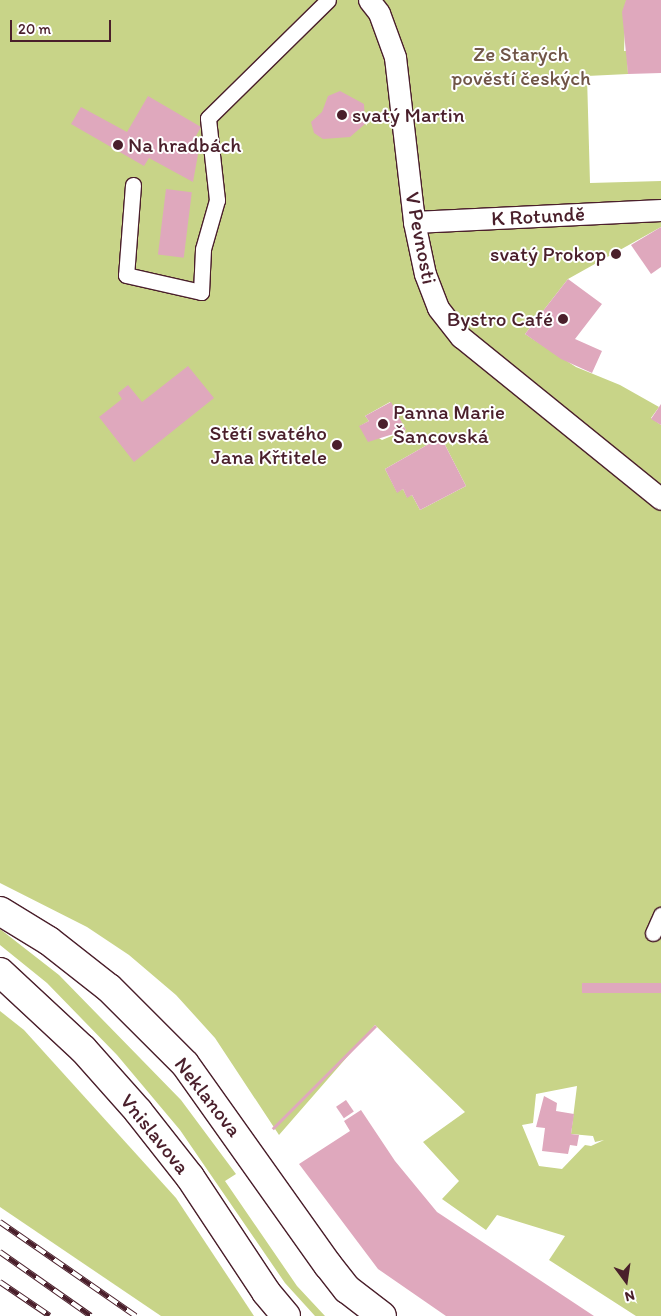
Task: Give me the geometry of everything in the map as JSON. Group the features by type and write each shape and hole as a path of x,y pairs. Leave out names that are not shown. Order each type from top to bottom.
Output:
{"street":[{"name":"V Pevnosti","path":"369,0 379,13 396,57 414,222 430,291 448,323 661,499"},
{"name":"K Rotundě","path":"414,222 661,210"},
{"name":"Neklanova","path":"0,911 48,941 109,988 185,1064 347,1289 382,1316"},
{"name":"Vnislavova","path":"0,972 83,1049 138,1111 190,1177 266,1292 286,1316"}],"lane":[{"path":"133,185 126,275 201,292 203,249 217,200 208,118 328,0"},
{"path":"653,933 661,915"}],"green space":[{"name":"Ze Starých pověstí českých","path":"0,0 626,0 624,51 627,51 628,74 587,76 590,183 661,181 661,227 568,279 525,334 576,367 620,385 659,407 651,418 661,425 661,1316 636,1316 549,1260 565,1236 497,1215 486,1230 442,1199 459,1181 423,1142 465,1112 375,1025 279,1135 215,1038 176,995 129,955 87,927 0,883","holes":["390,402 406,430 382,440 360,426 369,421 365,416","441,437 466,486 420,510 412,495 407,497 403,489 397,492 385,469","577,1086 571,1134 593,1136 595,1142 604,1140 591,1146 585,1145 562,1169 539,1166 522,1125 533,1123 536,1094"]},
{"path":"0,929 59,975 181,1100 236,1174 225,1181 297,1286 325,1316 315,1316 285,1283 180,1130 117,1055 47,983 0,945"},
{"path":"0,1011 24,1030 176,1198 254,1316 161,1316 0,1207"}],"building":[{"path":"626,0 661,0 661,73 628,74 622,12"},
{"name":"svatý Martin","path":"340,91 364,104 365,124 350,137 323,139 314,133 311,122 322,112 328,96"},
{"path":"148,96 201,127 191,145 199,149 193,182 149,158 144,166 71,124 81,107 127,132"},
{"path":"166,189 192,192 184,258 158,255"},
{"path":"661,227 661,267 651,274 631,245"},
{"name":"Bystro Café","path":"568,279 602,304 575,339 602,351 592,373 561,359 525,334"},
{"path":"188,366 214,398 134,462 99,417 122,399 118,393 128,385 142,402"},
{"name":"Panna Marie Šancovská","path":"391,402 406,430 368,442 359,426 369,421 365,416"},
{"path":"661,404 661,425 651,419"},
{"path":"441,437 466,486 420,510 412,495 407,498 403,489 397,493 385,469"},
{"path":"582,983 661,983 661,993 582,993"},
{"path":"375,1025 377,1027 274,1130 272,1128"},
{"path":"544,1096 557,1103 556,1111 574,1114 571,1134 579,1135 577,1146 570,1145 568,1154 542,1151 545,1128 536,1127"},
{"path":"346,1100 354,1112 344,1118 336,1107"},
{"path":"361,1110 395,1161 437,1212 594,1316 446,1316 378,1269 299,1164 350,1131 344,1121"}],"railway":[{"path":"0,1222 136,1316"},
{"path":"0,1252 91,1316"},
{"path":"0,1282 50,1316"}],"place":[{"name":"svatý Martin","path":"342,115"},
{"name":"Na hradbách","path":"118,145"},
{"name":"svatý Prokop","path":"616,254"},
{"name":"Bystro Café","path":"563,319"},
{"name":"Panna Marie Šancovská","path":"383,424"},
{"name":"Stětí svatého Jana Křtitele","path":"337,445"}]}
